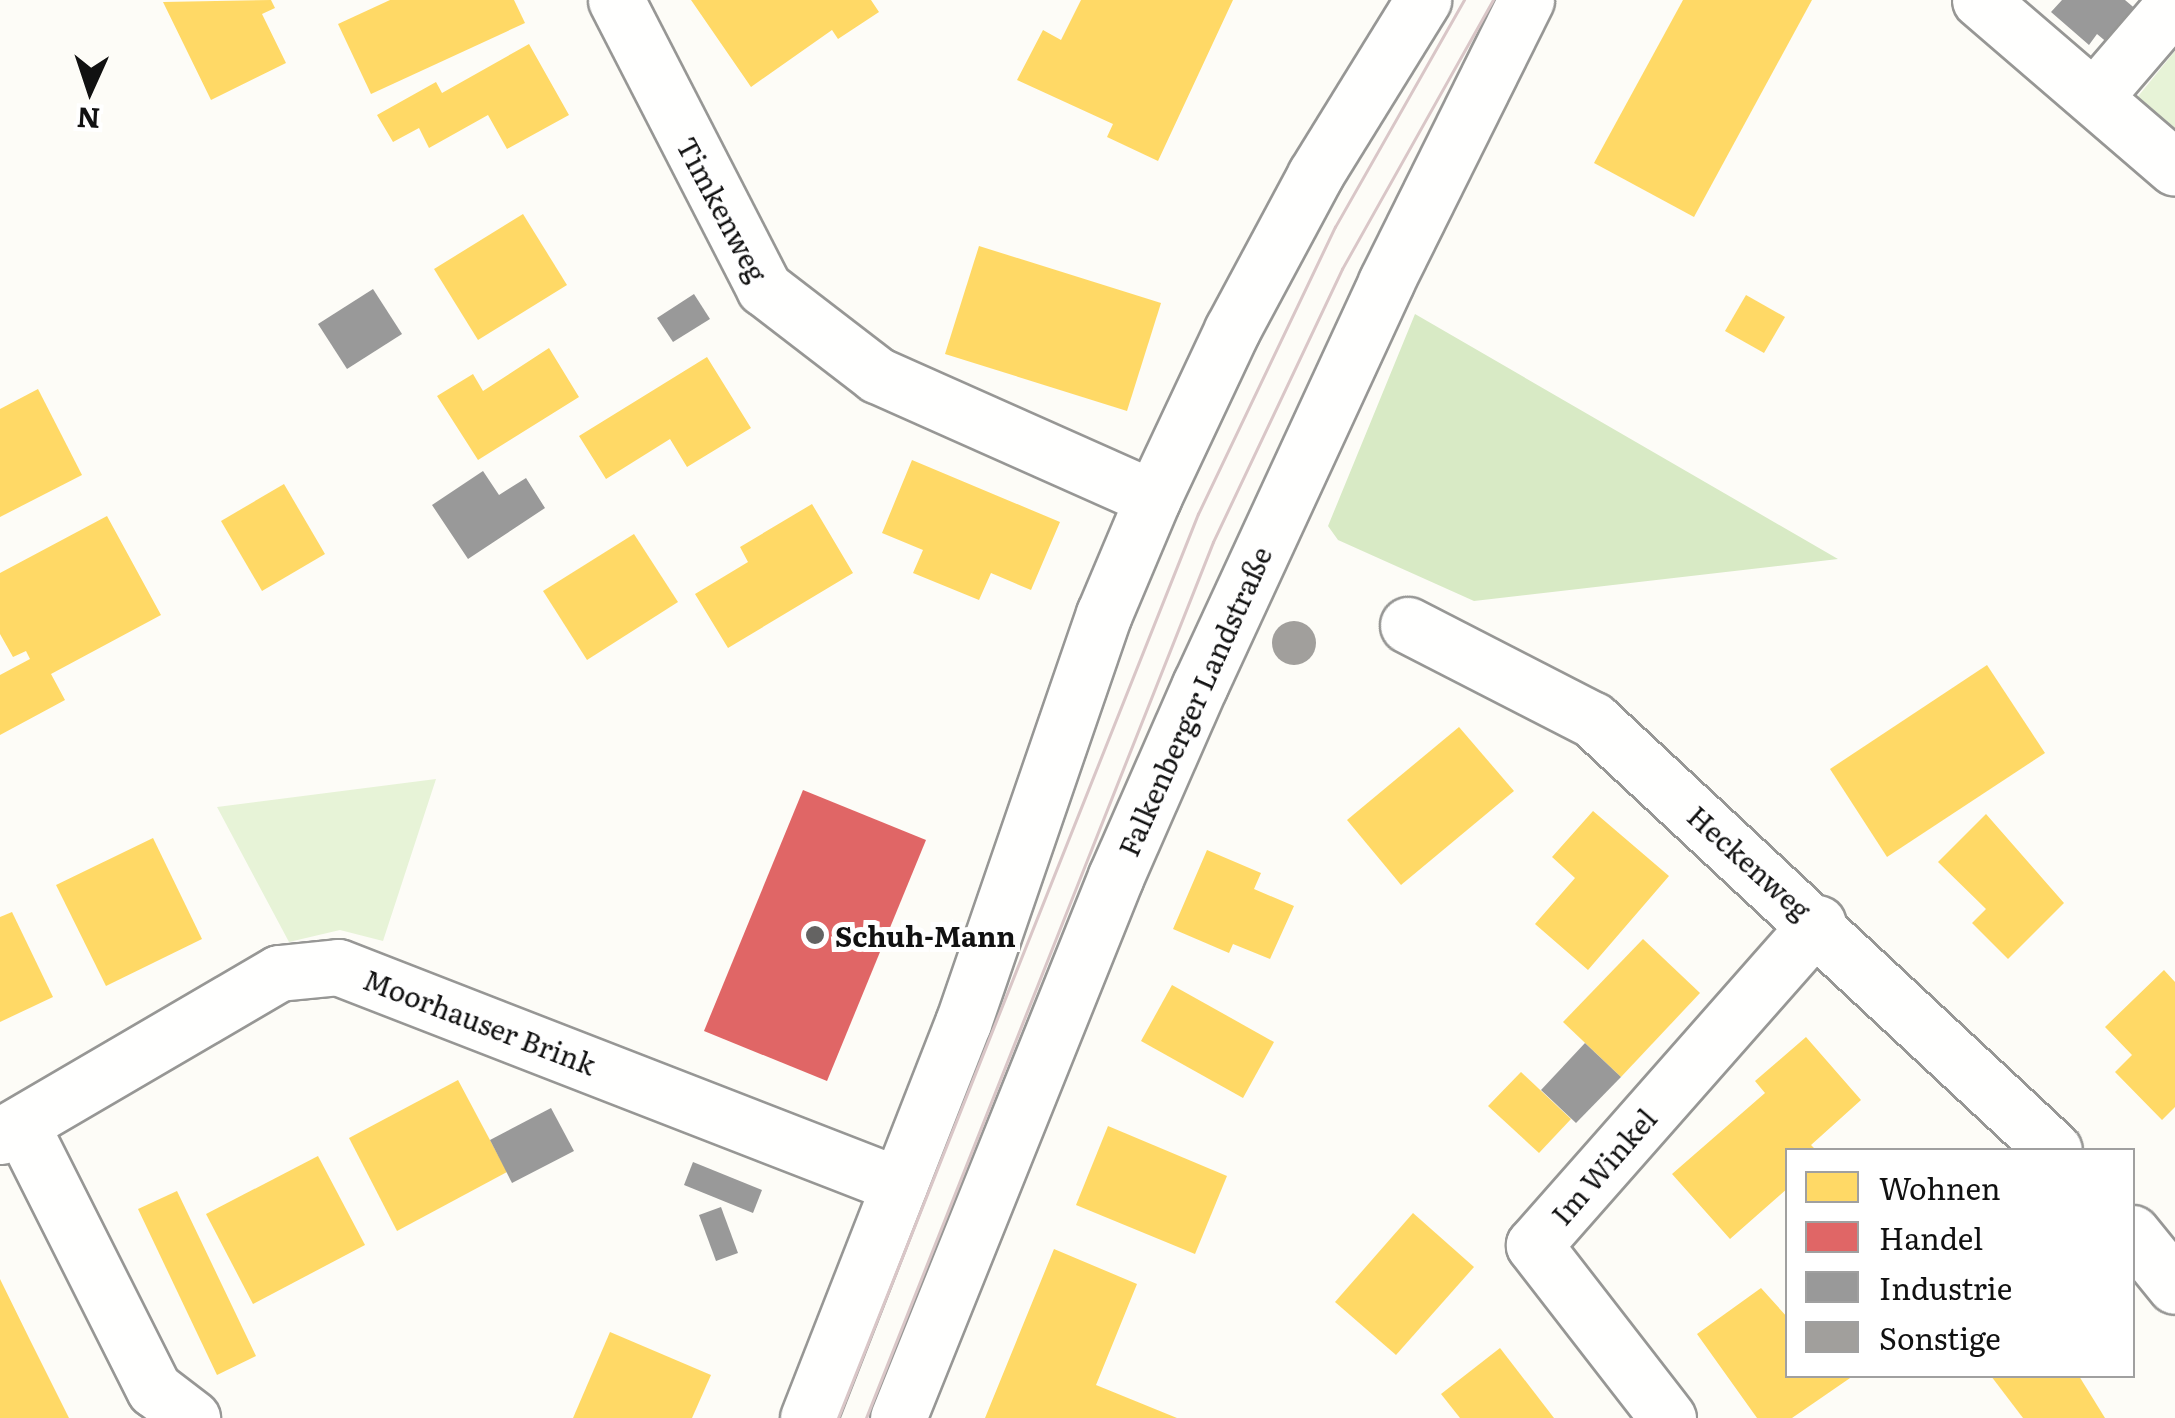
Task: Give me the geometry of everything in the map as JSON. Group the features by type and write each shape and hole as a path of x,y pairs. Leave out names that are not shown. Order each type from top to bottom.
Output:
{"street":[{"name":"Timkenweg","path":"616,0 764,288 878,376 1153,498"},
{"path":"808,1418 963,1023 1104,614 1153,498 1256,284 1424,0"},
{"name":"Falkenberger Landstraße","path":"898,1418 1116,876 1200,686 1386,282 1526,0"},
{"path":"1980,0 2175,168"},
{"path":"2094,96 2175,3"},
{"name":"Heckenweg","path":"1408,625 1593,720 1818,923 2052,1148"},
{"name":"Im Winkel","path":"1668,1418 1534,1245 1818,923"},
{"name":"Moorhauser Brink","path":"192,1418 154,1389 10,1131 279,972 338,967 899,1185"},
{"path":"2135,1237 2175,1286"}],"green space":[{"path":"2175,51 2175,142 2131,105"},
{"path":"1415,314 1838,559 1474,601 1338,540 1328,526"},
{"path":"436,779 383,941 340,930 289,942 217,807"}],"building: Wohnen":[{"path":"271,0 275,8 262,14 286,63 211,100 163,2"},
{"path":"390,0 514,0 525,23 371,94 338,24"},
{"path":"691,0 871,0 879,12 838,39 832,30 751,87"},
{"path":"1081,0 1233,0 1158,161 1107,137 1113,124 1017,80 1043,30 1061,40"},
{"path":"1683,0 1812,0 1694,217 1594,163"},
{"path":"529,44 569,115 507,149 488,115 429,148 419,128 393,142 377,115 436,82 442,93"},
{"path":"523,214 567,285 478,340 434,269"},
{"path":"979,246 1161,303 1127,411 945,354"},
{"path":"1746,295 1785,317 1764,353 1725,331"},
{"path":"549,348 579,397 478,460 437,396 473,374 483,391"},
{"path":"707,357 751,428 687,467 670,439 606,479 579,436"},
{"path":"38,389 82,475 0,517 0,409"},
{"path":"912,460 1060,522 1031,590 991,573 979,600 913,573 923,550 882,533"},
{"path":"284,484 325,554 262,591 221,521"},
{"path":"812,504 853,573 728,648 695,594 748,562 740,547"},
{"path":"107,516 161,615 51,674 65,700 0,735 0,675 30,659 26,651 13,657 0,634 0,573"},
{"path":"634,534 678,602 587,660 543,591"},
{"path":"1987,665 2045,753 1887,857 1830,769"},
{"path":"1459,727 1514,791 1401,885 1347,820"},
{"path":"1593,811 1669,876 1588,970 1535,924 1575,878 1552,857"},
{"path":"1986,814 2064,903 2008,959 1972,923 1986,909 1938,862"},
{"path":"153,838 202,939 106,986 56,885"},
{"path":"1207,850 1261,873 1254,889 1294,906 1270,959 1233,944 1229,953 1173,929"},
{"path":"12,912 53,997 0,1022 0,917"},
{"path":"1643,939 1700,993 1621,1077 1563,1022"},
{"path":"2164,970 2175,982 2175,1107 2162,1120 2115,1072 2132,1055 2105,1027"},
{"path":"1172,985 1274,1042 1243,1098 1141,1041"},
{"path":"1806,1037 1861,1100 1811,1145 1814,1148 1785,1148 1785,1191 1730,1239 1672,1174 1765,1093 1755,1081"},
{"path":"1521,1072 1571,1119 1539,1153 1488,1106"},
{"path":"458,1080 507,1172 397,1231 349,1138"},
{"path":"1108,1126 1227,1176 1195,1254 1076,1205"},
{"path":"318,1156 365,1245 253,1304 206,1214"},
{"path":"177,1191 256,1356 217,1375 138,1209"},
{"path":"1413,1213 1474,1267 1396,1355 1335,1302"},
{"path":"1054,1249 1137,1284 1096,1385 1177,1418 985,1418"},
{"path":"0,1279 30,1340 69,1418 0,1418"},
{"path":"1761,1288 1785,1315 1785,1378 1850,1378 1792,1418 1757,1418 1697,1334"},
{"path":"610,1332 711,1375 692,1418 573,1418"},
{"path":"1500,1348 1554,1418 1460,1418 1441,1394"},
{"path":"1993,1378 2080,1378 2105,1418 2023,1418"}],"building: Handel":[{"name":"Schuh-Mann","path":"803,790 926,840 827,1081 704,1031"}],"building: Industrie":[{"path":"2062,0 2125,0 2138,11 2109,44 2097,34 2089,45 2051,12"},
{"path":"373,289 402,334 347,369 318,324"},
{"path":"694,294 710,319 673,342 657,318"},
{"path":"483,471 499,495 526,478 545,508 468,559 432,505"},
{"path":"1585,1043 1621,1077 1576,1123 1541,1090"},
{"path":"551,1108 574,1151 512,1183 490,1140"},
{"path":"693,1162 762,1190 753,1213 684,1185"},
{"path":"721,1207 738,1253 716,1261 699,1215"}],"building: Sonstige":[{"path":"1294,621 1310,627 1316,643 1310,659 1294,665 1278,659 1272,643 1278,627"}],"tram line":[{"path":"838,1418 1198,514 1335,227 1464,0"},
{"path":"866,1418 1213,542 1342,269 1493,0"}],"place":[{"name":"Schuh-Mann","path":"815,935"}]}
